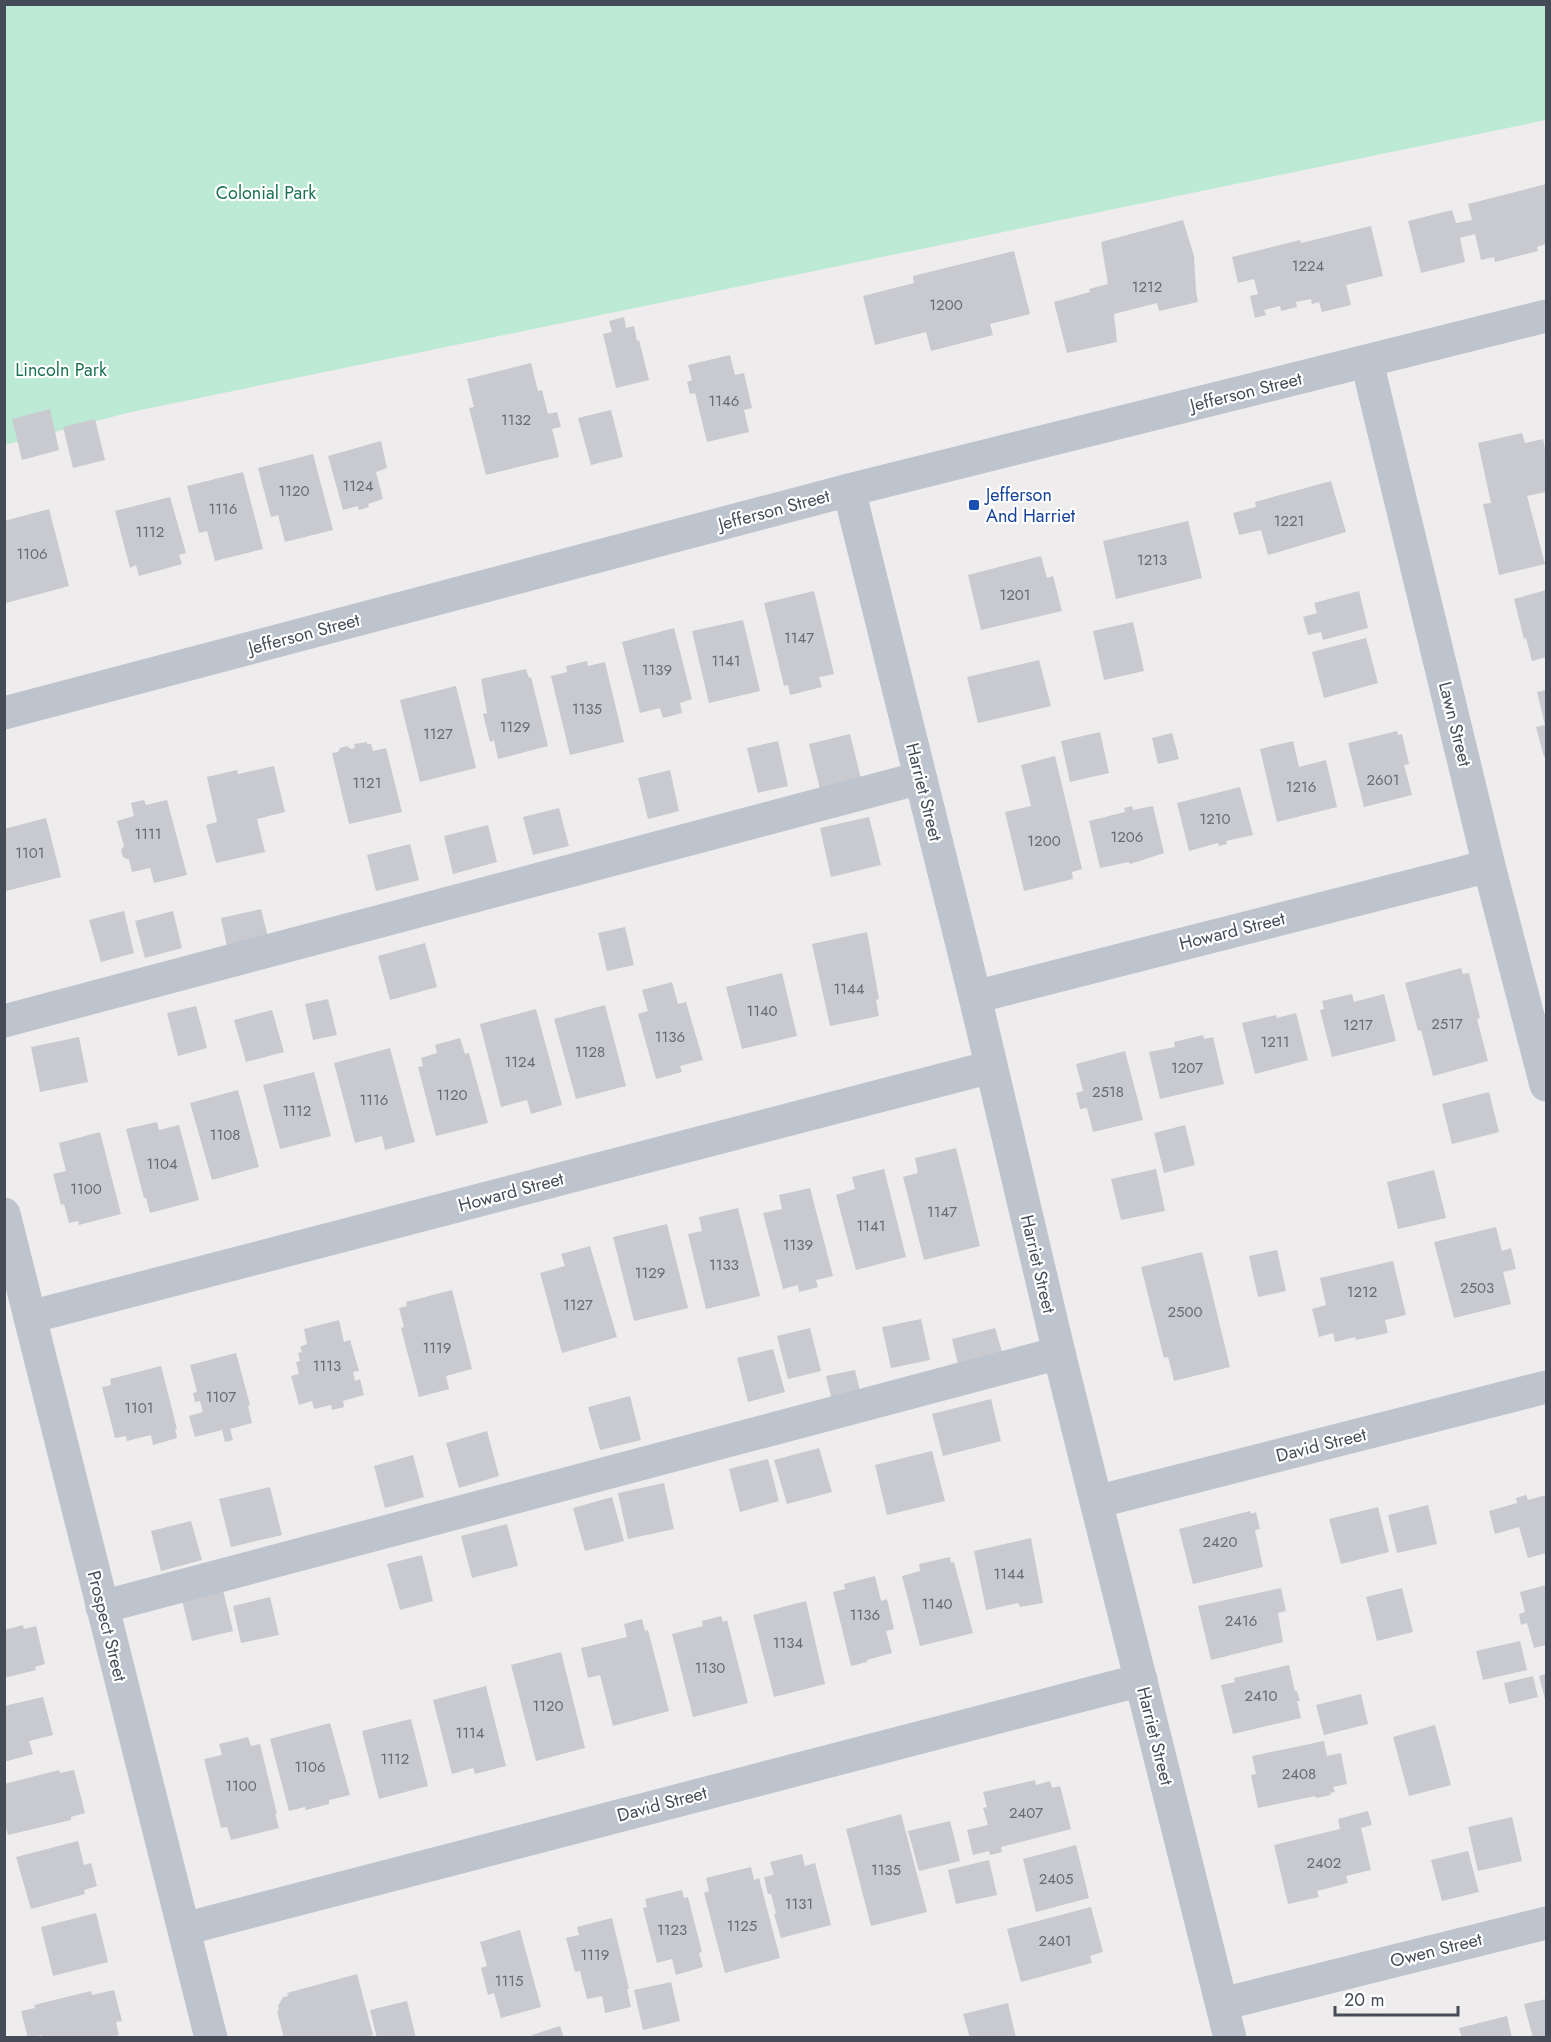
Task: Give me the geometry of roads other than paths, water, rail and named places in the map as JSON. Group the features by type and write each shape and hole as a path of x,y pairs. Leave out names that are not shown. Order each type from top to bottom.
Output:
{"street":[{"name":"Jefferson Street","path":"4,713 849,490 1546,316"},
{"name":"Lawn Street","path":"1367,362 1489,866 1546,1085"},
{"name":"Harriet Street","path":"849,490 975,997 1059,1353 1230,2037"},
{"path":"4,1021 920,778"},
{"name":"Howard Street","path":"975,997 1489,866"},
{"name":"Howard Street","path":"30,1317 991,1067"},
{"name":"Prospect Street","path":"4,1214 211,2037"},
{"path":"102,1607 1059,1353"},
{"name":"David Street","path":"1096,1502 1546,1387"},
{"name":"David Street","path":"184,1929 1141,1680"},
{"name":"Owen Street","path":"1222,2004 1546,1923"}],"place":[{"name":"Jefferson And Harriet","path":"974,505"}],"park label":[{"name":"Colonial Park","path":"266,193"},
{"name":"Lincoln Park","path":"61,370"}]}
